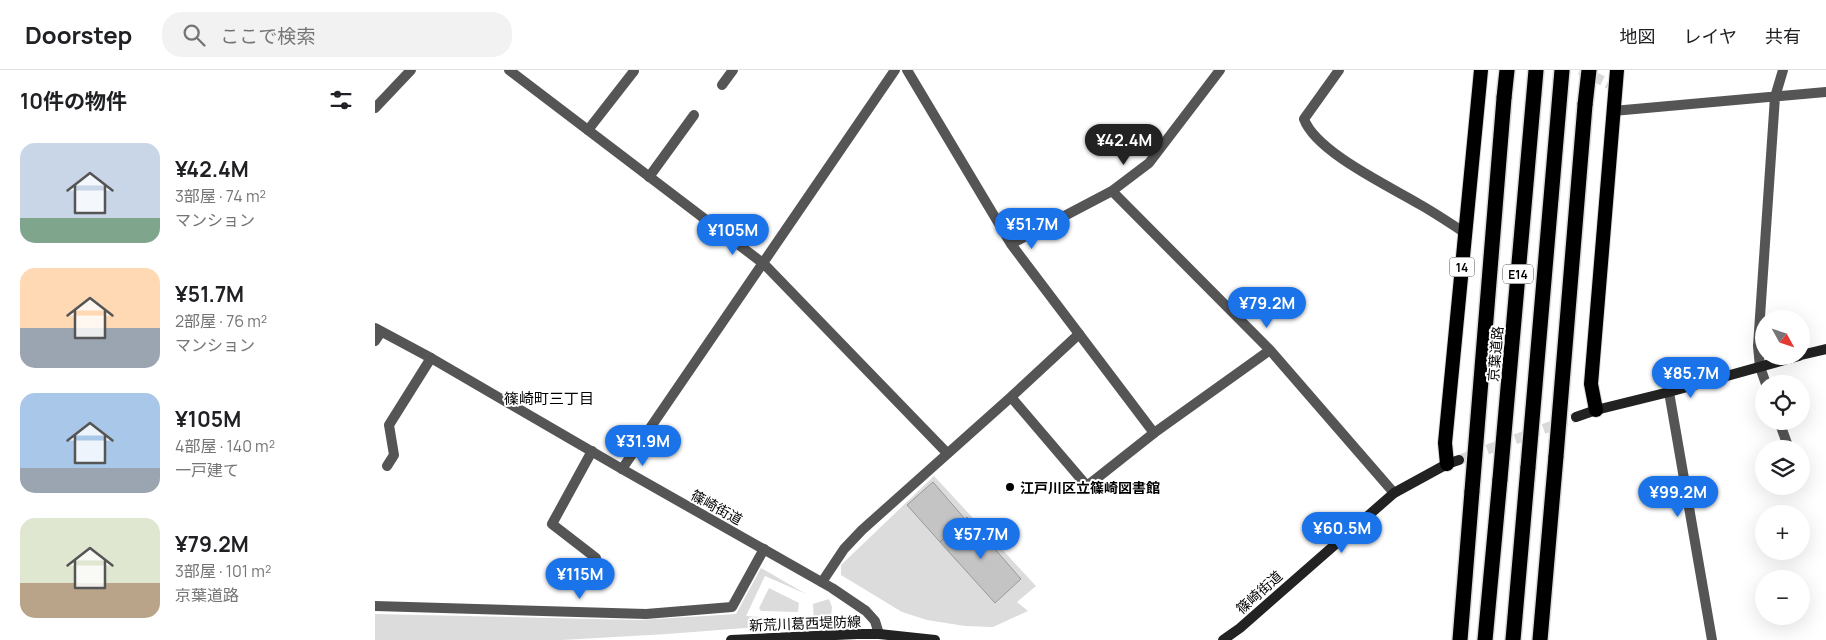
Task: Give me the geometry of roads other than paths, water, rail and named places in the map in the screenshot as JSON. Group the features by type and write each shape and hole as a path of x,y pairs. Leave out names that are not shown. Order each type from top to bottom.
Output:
{"highway":[{"name":"14","path":"1453,462 1445,443 1481,70"},
{"name":"E14","path":"1460,640 1507,70"},
{"name":"京葉道路","path":"1485,640 1535,70"},
{"name":"E14","path":"1513,640 1562,70"},
{"path":"1540,640 1589,70"},
{"path":"1596,410 1591,384 1617,70"}],"main road":[{"path":"1810,353 1826,348"},
{"path":"1576,417 1596,410 1767,365"},
{"name":"篠崎街道","path":"1223,640 1240,628 1394,493 1453,462"},
{"path":"879,634 935,640"},
{"name":"新荒川葛西堤防線","path":"731,640 879,634"}],"street":[{"path":"375,108 411,70"},
{"path":"509,70 764,264 947,453"},
{"path":"722,84 733,70"},
{"path":"622,469 895,70"},
{"path":"907,70 1011,244 1154,433"},
{"path":"1011,244 1112,191 1149,163 1220,70"},
{"path":"1339,70 1305,119 1308,128 1345,161 1465,233"},
{"path":"1763,375 1758,346 1775,97 1783,70"},
{"path":"587,130 634,71"},
{"path":"1613,111 1826,92"},
{"path":"649,177 694,115"},
{"path":"1112,191 1270,350 1394,493"},
{"path":"375,341 378,330"},
{"name":"篠崎街道","path":"378,330 431,358 822,582 866,611 875,621 879,634"},
{"path":"822,582 844,549 862,530 1079,334"},
{"path":"1011,397 1087,486 1154,433 1270,350"},
{"path":"387,466 394,455 389,425 431,358"},
{"path":"1669,392 1712,640"},
{"path":"592,451 552,524 596,558"},
{"path":"375,606 646,614 732,607 764,549"}],"tunnel":[{"path":"1580,70 1609,84"},
{"path":"1459,460 1576,417"}],"place":[{"name":"江戸川区立篠崎図書館","path":"1010,487"}],"district":[{"name":"篠崎町三丁目","path":"549,398"}]}
